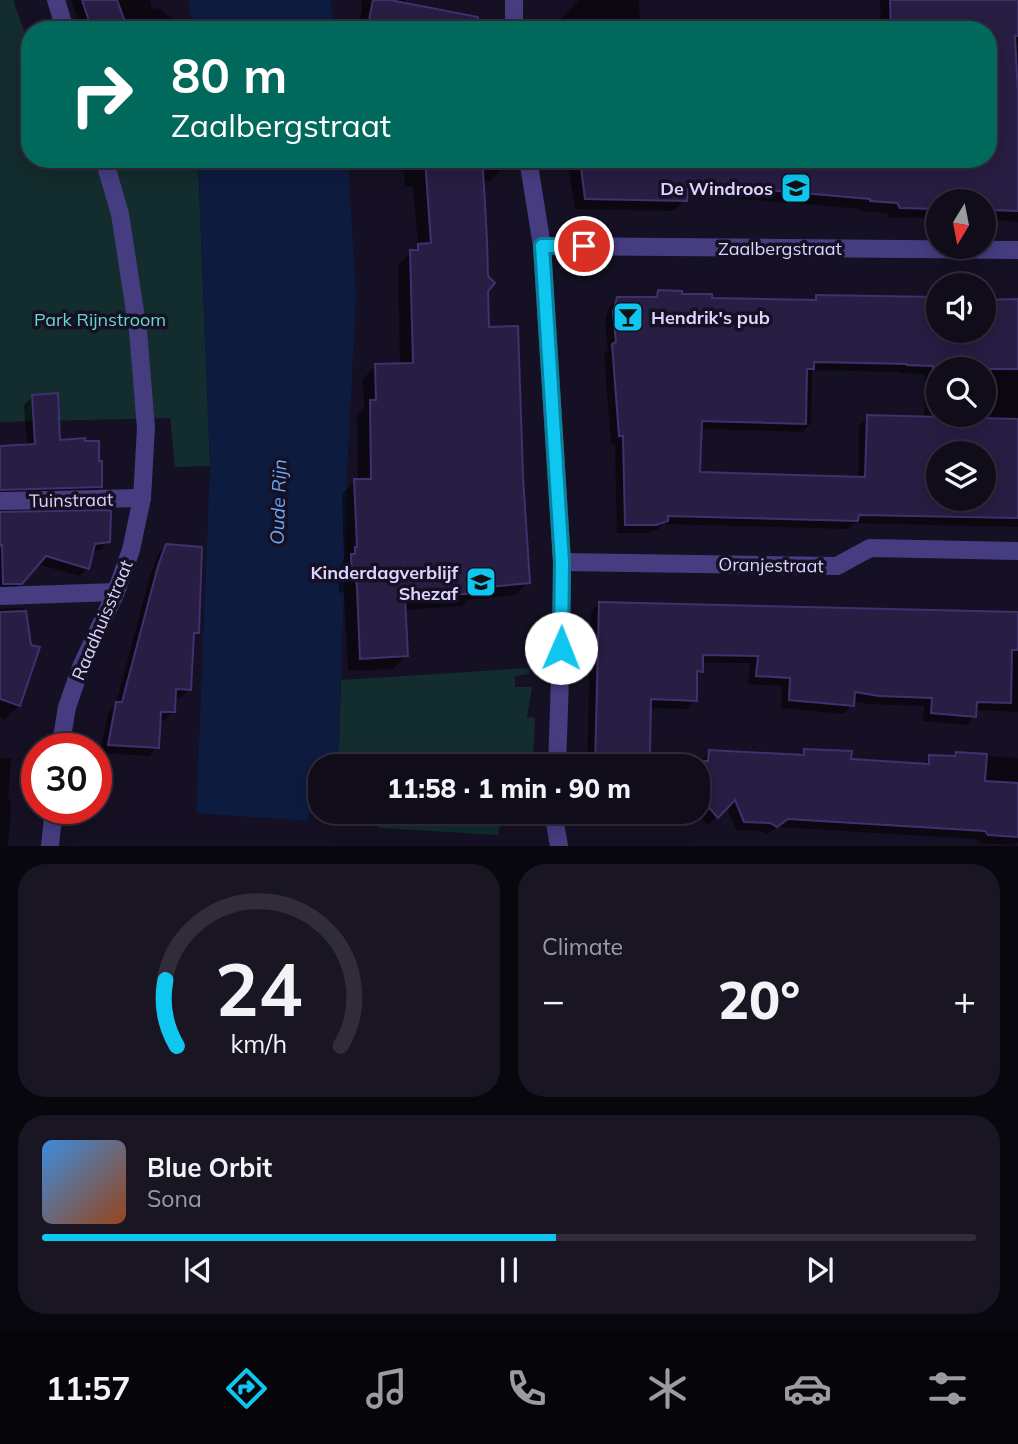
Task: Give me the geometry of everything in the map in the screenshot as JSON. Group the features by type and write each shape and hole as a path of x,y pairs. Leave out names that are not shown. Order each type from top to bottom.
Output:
{"street":[{"path":"56,0 62,21"},
{"path":"514,0 514,21"},
{"name":"Raadhuisstraat","path":"63,733 67,707 81,667 116,592 131,550 142,498 146,428 138,331 120,214 107,168"},
{"path":"529,168 542,246 562,562 557,754"},
{"name":"Zaalbergstraat","path":"542,246 1018,250"},
{"name":"Tuinstraat","path":"0,501 142,498"},
{"name":"Oranjestraat","path":"562,562 837,566 870,548 1018,551"},
{"path":"0,596 116,592"},
{"path":"50,845 52,824"},
{"path":"555,824 559,845"}],"green space":[{"name":"Park Rijnstroom","path":"0,0 13,0 21,22 21,168 198,168 210,466 175,467 170,418 0,422"},
{"path":"529,668 529,674 515,676 515,687 532,687 527,717 535,718 534,754 337,754 341,680"},
{"path":"375,824 500,824 498,835 379,828"}],"water":[{"path":"189,0 331,0 334,21 191,21"},
{"name":"Oude Rijn","path":"198,168 349,168 356,297 337,754 308,754 306,845 195,846 210,466"}],"pier":[{"path":"193,813 308,821 308,824 312,824 310,846 192,846"}],"building":[{"path":"82,0 117,0 125,21 89,21"},
{"path":"373,0 390,0 478,17 478,21 369,21"},
{"path":"890,0 1018,0 1018,36 1015,36 1018,211 996,210 996,189 926,189 926,209 900,208 897,203 870,199 688,183 687,201 585,199 581,168 997,168 997,21 891,21"},
{"path":"426,168 482,168 488,276 495,283 488,291 489,327 518,326 530,583 477,588 477,593 405,598 408,656 360,659 357,587 356,580 352,580 351,554 355,554 357,547 354,479 371,479 370,400 376,400 375,364 413,363 410,250 418,250 418,244 431,243"},
{"path":"658,290 682,291 682,294 712,294 712,298 816,300 816,295 926,297 926,343 996,343 996,300 1018,299 1018,369 996,369 996,357 926,357 926,366 814,362 814,369 807,369 806,424 702,421 700,472 865,477 867,415 926,417 926,427 996,427 996,418 1018,419 1018,518 859,515 858,521 668,516 668,521 656,525 625,525 623,436 619,436 612,344 616,342 613,312 617,297 657,297"},
{"path":"58,393 60,440 85,438 85,441 99,441 102,487 0,490 0,446 35,444 32,395"},
{"path":"111,511 110,542 95,544 89,569 46,556 22,584 3,584 0,512"},
{"path":"166,544 202,547 199,633 194,633 191,690 176,689 175,712 161,712 159,748 112,745 110,733 116,702 122,702"},
{"path":"599,602 1018,612 1018,650 1012,650 1011,703 977,702 976,717 931,713 932,698 879,696 855,692 854,706 789,700 790,678 756,676 758,656 703,655 703,672 697,671 697,701 651,699 650,754 595,754"},
{"path":"26,611 31,645 40,647 20,706 0,699 0,612"},
{"path":"804,749 852,751 851,759 929,764 929,755 955,756 956,752 987,754 985,781 1018,783 1018,837 988,835 985,831 788,819 777,827 770,823 744,822 735,800 718,818 710,809 709,750 804,755"}],"place":[{"name":"De Windroos","path":"796,188"},
{"name":"Hendrik's pub","path":"628,317"},
{"name":"Kinderdagverblijf Shezaf","path":"481,582"}],"route":[{"path":"561,648 562,562 542,246 584,246"}]}
